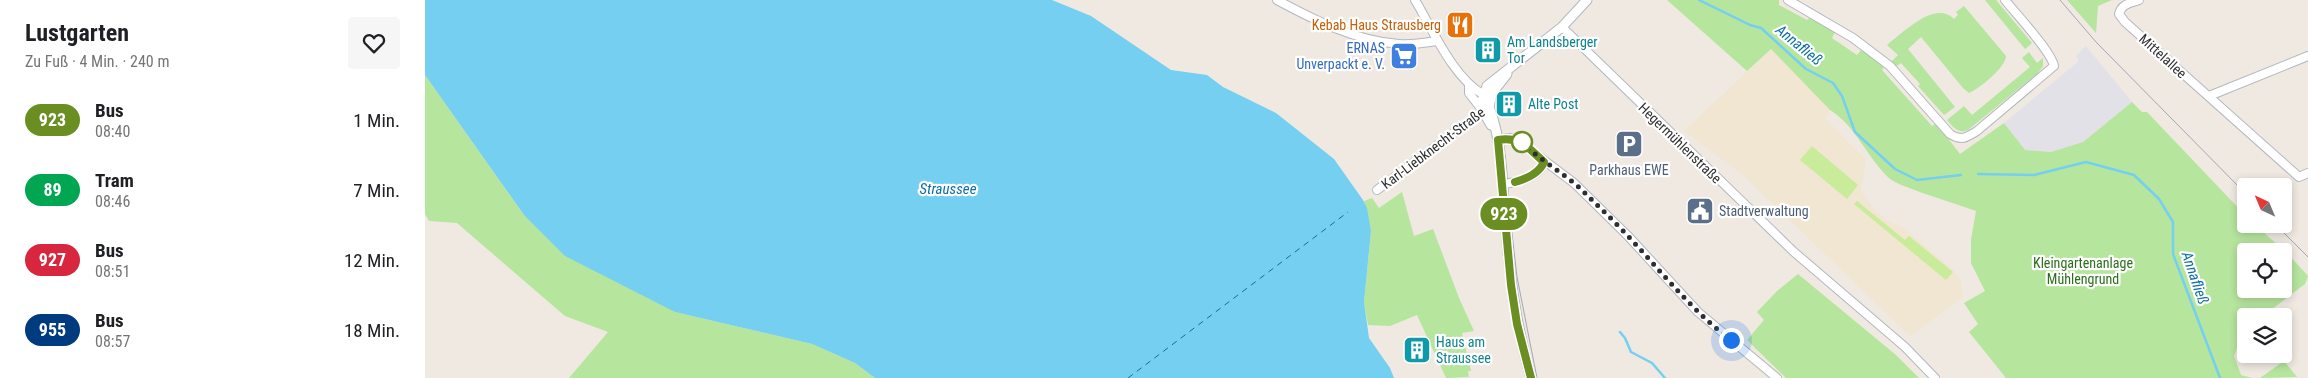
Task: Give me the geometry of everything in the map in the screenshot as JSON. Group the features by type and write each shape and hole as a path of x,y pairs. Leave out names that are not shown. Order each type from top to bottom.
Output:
{"street":[{"path":"1277,0 1315,20 1364,38 1398,44 1437,41"},
{"path":"1415,0 1433,30 1437,41 1469,85 1483,95"},
{"path":"1531,378 1517,324 1497,136 1486,109 1483,95 1490,83 1562,27 1587,0"},
{"path":"1788,0 1853,38 1890,66 1950,134 1959,140 1967,138 1977,131 2054,66 2039,41 2005,0"},
{"name":"Mittelallee","path":"2139,0 2122,7 2119,14 2125,22 2299,176 2308,173"},
{"name":"Hegermühlenstraße","path":"1562,27 1794,252 1905,346 1935,378"},
{"path":"2209,96 2308,56"},
{"path":"1486,109 1493,93 1511,67"},
{"path":"1469,85 1469,93 1486,109"},
{"name":"Karl-Liebknecht-Straße","path":"1377,190 1486,109"},
{"path":"1497,136 1517,140 1583,191 1628,236 1698,312 1777,378"},
{"path":"1502,185 1525,180 1539,170 1544,162"}],"shaded area":[{"path":"2086,46 2132,102 2083,142 2051,152 2025,150 2004,123 2079,61 2076,56"},
{"path":"1771,49 1830,110 1826,119 1866,160 1861,191 1875,210 1888,221 1904,228 1953,270 1961,281 1963,297 1910,336 1743,175 1684,131"}],"green space":[{"name":"Kleingartenanlage Mühlengrund","path":"1667,0 1779,0 1779,5 1807,20 1810,17 1835,32 1832,38 1857,55 1861,50 1885,66 1882,70 1932,126 1936,123 1960,154 2004,123 2025,150 2051,152 2083,142 2132,102 2142,112 2147,112 2237,207 2237,233 2264,233 2276,243 2237,243 2237,298 2287,298 2274,308 2237,308 2237,348 2234,356 2241,375 2252,378 2006,378 1969,332 1978,324 1964,303 1985,291 1971,263 1971,240 1976,211 1917,191 1890,179 1847,124 1830,110 1771,49 1747,71"},
{"path":"1985,0 1996,0 2032,43 2025,49"},
{"path":"2067,0 2112,0 2098,6 2096,33"},
{"path":"1964,6 2006,56 2002,66 1997,71 1969,93 1921,37 1908,49 1955,107 1944,115 1918,86 1920,84 1901,63 1897,66 1891,62 1898,55 1887,45 1911,26 1929,15 1946,14 1954,19 1958,15 1956,12"},
{"path":"2029,52 2037,63 2043,58 2043,66 2038,73 1968,130 1961,131 1951,125 1947,120 1964,106 1972,115 2030,67 2022,58"},
{"path":"425,75 524,215 675,312 812,344 855,363 875,378 569,378 608,332 565,316 457,223 429,221 425,214"},
{"path":"1812,146 1858,185 1847,199 1800,160"},
{"path":"1402,192 1414,236 1433,229 1459,298 1474,331 1462,333 1471,371 1468,371 1469,377 1446,378 1417,315 1390,326 1368,325 1364,302 1371,231 1364,201 1372,198 1379,208"},
{"path":"1857,201 1905,240 1909,236 1953,272 1946,280 1854,204"},
{"name":"Kleingartenanlage Mühlengrund","path":"2292,258 2308,276 2305,284 2292,294"},
{"path":"1798,274 1896,355 1919,378 1786,378 1747,340 1764,320 1757,312 1777,291"},
{"path":"2281,363 2286,363 2297,377 2260,378"}],"water":[{"name":"Straussee","path":"425,0 1052,0 1091,16 1171,70 1207,75 1223,87 1276,113 1334,159 1367,208 1371,231 1364,302 1369,338 1390,368 1394,378 875,378 855,363 812,344 675,312 565,256 524,215 425,75"}],"waterway":[{"name":"Annafließ","path":"1699,0 1750,25 1761,28 1806,69 1833,83 1842,96 1855,132 1895,169 1917,180 1961,175"},
{"name":"Annafließ","path":"1978,174 2034,175 2086,162 2134,175 2159,199 2173,222 2173,254 2220,378"},
{"path":"1620,332 1631,352 1652,363 1665,378"}],"ferry route":[{"path":"1128,378 1348,212"}],"tram line":[{"path":"2060,0 2096,42 2237,185"},
{"path":"1503,155 1517,277 1537,378"},
{"path":"2284,233 2308,257"}],"bus line":[{"name":"923","path":"1515,182 1525,180 1539,170 1544,162 1522,142 1510,138 1498,140 1511,285 1517,324 1531,378"}],"place":[{"name":"Kebab Haus Strausberg","path":"1460,25"},
{"name":"Am Landsberger Tor","path":"1488,50"},
{"name":"ERNAS Unverpackt e. V.","path":"1404,56"},
{"name":"Alte Post","path":"1509,104"},
{"name":"Parkhaus EWE","path":"1629,144"},
{"name":"Stadtverwaltung","path":"1700,211"},
{"name":"Haus am Straussee","path":"1417,350"}],"route":[{"path":"1522,142 1544,162 1560,172 1583,191 1628,236 1698,312 1731,340"}]}
